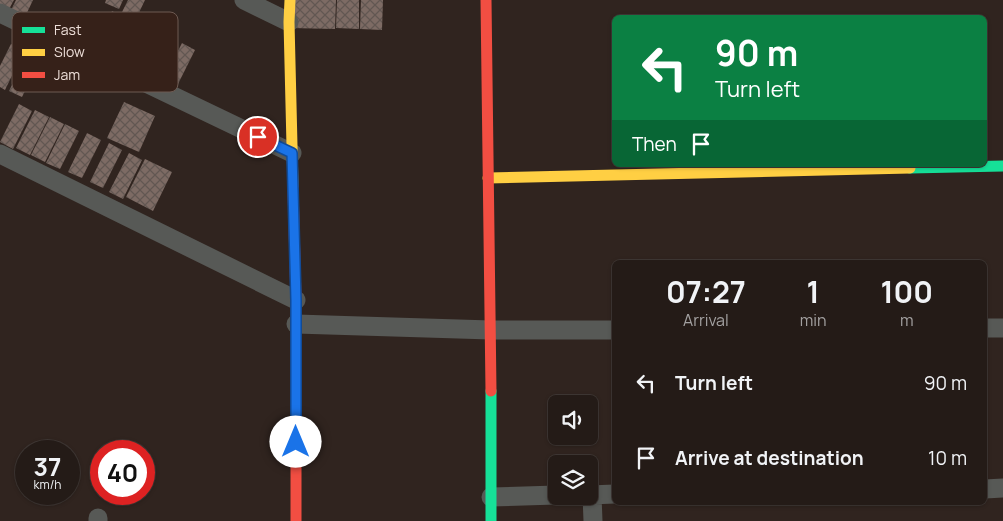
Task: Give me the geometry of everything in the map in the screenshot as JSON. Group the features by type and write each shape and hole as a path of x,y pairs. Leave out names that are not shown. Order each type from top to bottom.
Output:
{"street":[{"path":"244,0 289,22"},
{"path":"290,0 296,300 296,521"},
{"path":"486,0 491,330 491,521"},
{"path":"0,13 12,19"},
{"path":"165,92 292,153"},
{"path":"0,154 296,300"},
{"path":"987,166 1003,166"},
{"path":"488,178 960,167"},
{"path":"296,324 491,330 612,330"},
{"path":"987,328 1003,328"},
{"path":"987,488 1003,488"},
{"path":"598,495 612,494"},
{"path":"491,496 548,495"},
{"path":"591,505 593,521"}],"building":[{"path":"0,0 14,0 8,11 0,6"},
{"path":"16,0 33,0 27,12 11,10"},
{"path":"106,0 123,0 119,9 105,3"},
{"path":"128,0 145,0 139,12 122,12"},
{"path":"291,0 336,0 335,29 290,28"},
{"path":"337,0 359,0 359,29 336,28"},
{"path":"361,0 383,0 382,30 360,29"},
{"path":"182,43 195,50 178,84 178,51"},
{"path":"11,44 12,76 5,90 0,87 0,66"},
{"path":"12,85 12,92 24,92 22,97 9,91"},
{"path":"124,102 155,116 139,152 107,138"},
{"path":"19,104 32,111 13,149 0,142"},
{"path":"35,110 49,117 30,155 16,148"},
{"path":"50,117 64,124 45,162 31,155"},
{"path":"65,124 79,131 60,169 46,163"},
{"path":"87,133 101,140 82,178 68,172"},
{"path":"109,143 122,150 103,188 90,182"},
{"path":"129,153 142,160 123,199 109,192"},
{"path":"145,159 172,172 153,211 126,197"}],"traffic: fast":[{"path":"987,166 1003,166"},
{"path":"910,168 956,167"},
{"path":"491,391 491,521"}],"traffic: slow":[{"path":"290,0 293,187"},
{"path":"488,178 910,168"}],"traffic: jam":[{"path":"486,0 491,391"},
{"path":"293,187 296,300 296,521"}],"route":[{"path":"258,137 292,153 296,300 296,442"}]}
